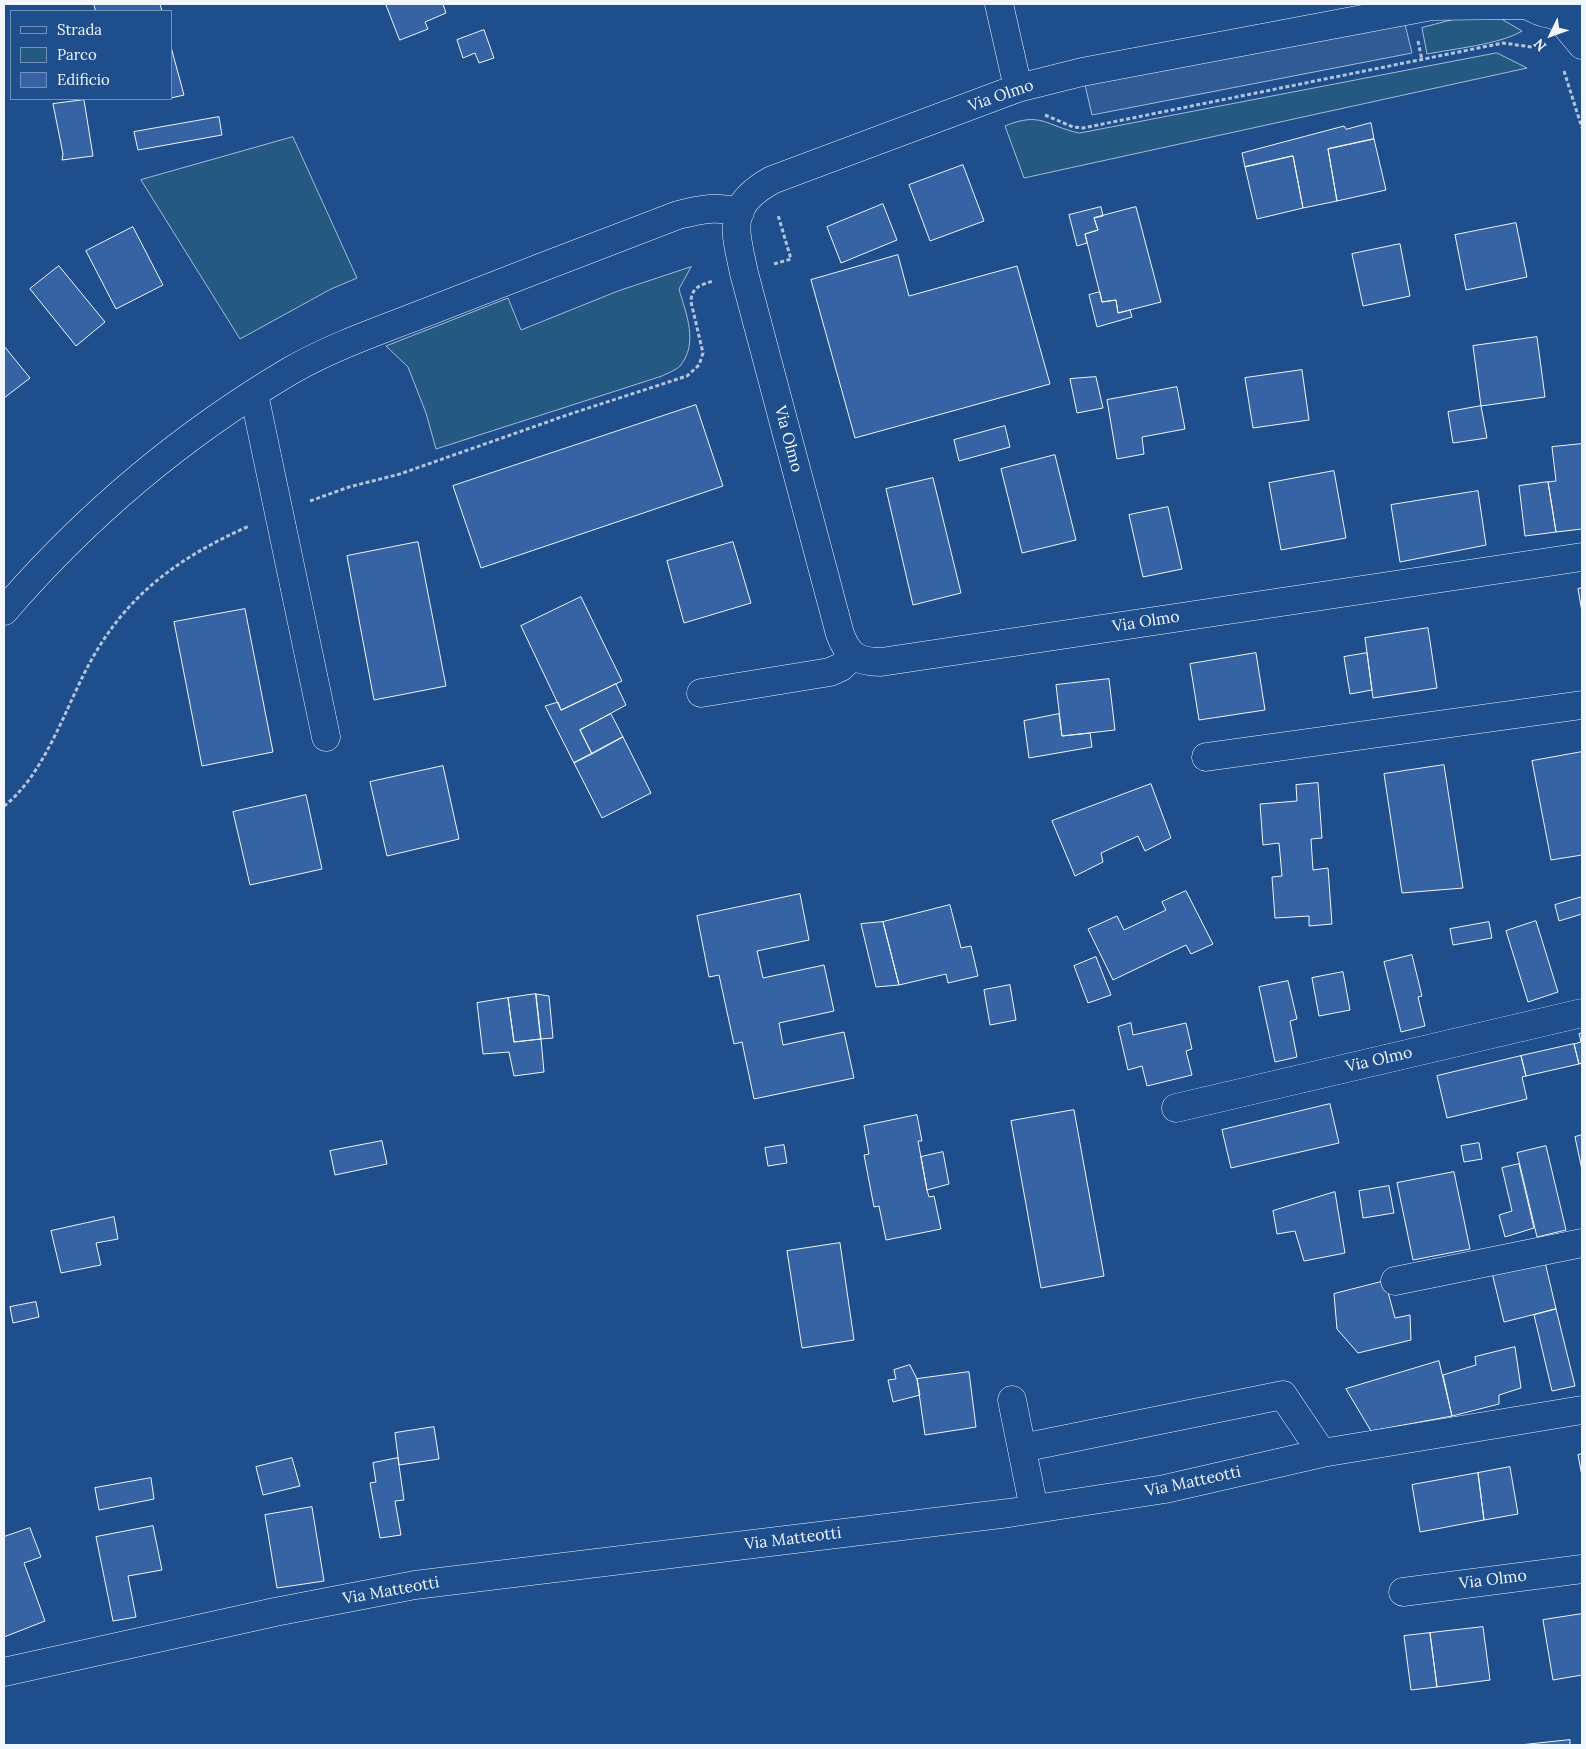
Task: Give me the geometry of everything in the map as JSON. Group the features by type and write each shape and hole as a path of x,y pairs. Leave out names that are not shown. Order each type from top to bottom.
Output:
{"street":[{"path":"1000,4 1018,88"},
{"name":"Via Olmo","path":"1570,13 1542,13 1527,5 1433,5 1082,72 1018,88 772,180 759,187 750,195 736,221 735,231 744,273 840,634 844,646 853,655 867,662 880,662 1582,557"},
{"path":"1570,13 1582,45"},
{"path":"4,610 81,527 112,500 184,441 222,414 291,371 349,343 678,215 705,208 740,212"},
{"path":"254,394 326,737"},
{"path":"701,693 830,672 841,667 853,655"},
{"path":"1206,756 1582,705"},
{"name":"Via Olmo","path":"1176,1108 1582,1013"},
{"path":"1395,1281 1582,1243"},
{"path":"1022,1448 1282,1396 1322,1453"},
{"path":"1012,1400 1034,1509"},
{"name":"Via Matteotti","path":"4,1672 275,1612 415,1585 1034,1509 1165,1489 1322,1453 1582,1410"},
{"name":"Via Olmo","path":"1403,1592 1582,1569"}],"path":[{"path":"1042,114 1062,123 1084,128 1503,43 1539,48 1546,53"},
{"path":"1561,64 1581,115 1582,128"},
{"path":"772,265 791,259 775,207"},
{"path":"305,503 349,487 400,474 567,415 687,376 699,365 703,352 691,295 698,285 717,280"},
{"path":"4,806 18,792 46,752 92,659 119,617 149,587 173,567 229,534 253,524"}],"green space":[{"path":"1470,15 1498,17 1522,31 1513,36 1490,43 1427,54 1422,28"},
{"path":"1497,53 1527,68 1024,178 1005,126 1027,120 1036,120 1079,133"},
{"path":"293,137 357,278 331,289 240,339 141,180"},
{"path":"691,267 679,289 690,338 686,357 680,366 662,376 436,449 426,413 408,367 386,346 508,298 521,330 618,291"}],"shaded area":[{"path":"1402,12 1412,53 1092,115 1082,72"}],"building":[{"path":"94,4 160,4 162,10 96,10"},
{"path":"386,4 443,4 446,13 425,22 428,29 400,40"},
{"path":"484,30 494,58 479,63 475,53 463,58 457,40"},
{"path":"172,51 184,95 172,98"},
{"path":"84,100 93,156 62,160 63,154 53,104"},
{"path":"219,117 222,135 138,150 134,132"},
{"path":"1371,123 1374,139 1328,149 1337,201 1303,208 1293,156 1245,167 1242,153 1344,126 1346,129"},
{"path":"1374,139 1386,190 1337,201 1328,149"},
{"path":"1293,156 1303,208 1257,219 1245,167"},
{"path":"963,165 984,221 930,241 909,185"},
{"path":"883,204 897,240 841,263 827,227"},
{"path":"1101,207 1103,216 1094,218 1098,230 1085,234 1087,243 1077,246 1069,215"},
{"path":"1136,207 1161,302 1118,313 1116,300 1102,302 1085,234 1098,230 1094,218"},
{"path":"1516,223 1527,277 1466,290 1455,235"},
{"path":"133,227 163,285 116,309 86,251"},
{"path":"1400,244 1410,296 1363,306 1352,254"},
{"path":"898,255 909,296 1017,266 1050,384 855,438 811,280"},
{"path":"59,266 105,322 76,346 30,289"},
{"path":"1100,292 1102,302 1116,300 1118,313 1130,310 1132,317 1097,327 1089,295"},
{"path":"1537,337 1545,397 1481,406 1473,346"},
{"path":"4,346 30,378 4,398"},
{"path":"1302,370 1309,420 1253,428 1245,378"},
{"path":"1096,377 1103,408 1077,413 1070,379"},
{"path":"1177,387 1185,429 1142,437 1144,454 1117,459 1107,400"},
{"path":"696,405 723,486 481,568 453,486"},
{"path":"1481,406 1487,438 1453,443 1448,412"},
{"path":"1005,426 1010,447 959,461 954,440"},
{"path":"1582,444 1582,529 1556,532 1548,482 1556,481 1552,447"},
{"path":"1055,455 1076,540 1022,553 1001,469"},
{"path":"1334,471 1346,538 1281,550 1269,483"},
{"path":"933,478 961,593 913,605 886,489"},
{"path":"1548,482 1556,532 1525,536 1519,486"},
{"path":"1478,491 1486,545 1400,562 1391,505"},
{"path":"1168,507 1182,569 1143,577 1129,515"},
{"path":"418,542 446,686 374,700 347,556"},
{"path":"733,542 751,603 684,623 667,561"},
{"path":"1582,588 1582,612 1578,589"},
{"path":"581,597 622,681 561,710 521,626"},
{"path":"245,609 273,752 202,766 174,622"},
{"path":"1428,628 1437,688 1373,698 1365,638"},
{"path":"1256,653 1265,710 1199,720 1190,664"},
{"path":"1367,653 1372,690 1350,694 1344,657"},
{"path":"1109,679 1115,730 1062,736 1056,685"},
{"path":"616,684 626,705 580,730 592,754 574,763 545,706 558,702 561,710"},
{"path":"611,714 623,737 592,754 580,730"},
{"path":"1059,714 1062,736 1090,733 1092,747 1029,758 1024,721"},
{"path":"623,737 651,793 602,818 574,763"},
{"path":"1582,752 1582,855 1551,860 1532,761"},
{"path":"1444,765 1463,888 1402,893 1384,774"},
{"path":"443,766 459,839 387,856 370,782"},
{"path":"1318,783 1322,838 1311,839 1313,870 1328,868 1332,924 1309,926 1309,916 1275,918 1272,877 1282,876 1279,843 1263,845 1260,804 1297,801 1296,785"},
{"path":"1151,784 1171,838 1145,851 1138,836 1101,853 1103,862 1075,876 1052,821"},
{"path":"306,795 322,869 250,885 233,812"},
{"path":"1186,891 1213,944 1191,954 1186,945 1113,980 1088,929 1117,916 1124,930 1166,910 1162,902"},
{"path":"800,894 809,940 757,951 763,978 824,965 834,1011 779,1023 783,1045 844,1032 854,1078 754,1099 742,1042 734,1044 719,975 709,977 697,916"},
{"path":"1582,897 1582,914 1559,921 1555,905"},
{"path":"950,905 961,948 971,946 978,976 948,983 946,974 899,985 883,922"},
{"path":"1536,921 1558,992 1528,1002 1506,931"},
{"path":"883,922 899,985 876,987 861,924"},
{"path":"1489,922 1492,938 1453,945 1450,929"},
{"path":"1412,955 1422,996 1418,997 1425,1026 1401,1032 1384,962"},
{"path":"1096,957 1111,995 1088,1003 1074,966"},
{"path":"1343,972 1350,1010 1319,1016 1312,978"},
{"path":"1288,981 1297,1019 1290,1021 1297,1057 1275,1062 1259,987"},
{"path":"1010,985 1016,1020 990,1025 984,990"},
{"path":"536,994 549,996 553,1038 541,1039"},
{"path":"536,994 541,1039 514,1042 508,998"},
{"path":"508,998 514,1042 541,1039 544,1072 514,1076 509,1052 483,1054 477,1003"},
{"path":"1131,1023 1133,1035 1186,1023 1192,1049 1186,1051 1192,1075 1147,1086 1142,1066 1128,1070 1118,1027"},
{"path":"1582,1033 1582,1063 1579,1064 1574,1044 1581,1042 1579,1034"},
{"path":"1574,1044 1579,1064 1526,1076 1521,1056"},
{"path":"1521,1056 1526,1076 1522,1077 1527,1099 1447,1118 1437,1076"},
{"path":"1330,1104 1339,1143 1231,1168 1222,1130"},
{"path":"1074,1110 1104,1276 1041,1288 1011,1121"},
{"path":"917,1115 922,1141 918,1141 927,1190 929,1197 934,1196 941,1229 886,1240 879,1206 874,1207 864,1155 869,1154 864,1126"},
{"path":"1582,1135 1582,1170 1575,1137"},
{"path":"382,1141 387,1164 335,1175 330,1151"},
{"path":"1479,1143 1482,1159 1464,1162 1461,1146"},
{"path":"784,1145 787,1163 768,1166 765,1148"},
{"path":"1546,1146 1566,1230 1537,1237 1517,1153"},
{"path":"943,1152 949,1184 927,1190 921,1157"},
{"path":"1519,1164 1534,1228 1505,1237 1499,1215 1512,1211 1502,1168"},
{"path":"1454,1172 1470,1249 1413,1260 1397,1183"},
{"path":"1389,1186 1394,1213 1363,1218 1359,1191"},
{"path":"1335,1192 1345,1253 1304,1261 1295,1231 1277,1234 1273,1211"},
{"path":"114,1217 118,1239 96,1243 101,1265 61,1273 51,1231"},
{"path":"840,1243 854,1340 802,1348 787,1251"},
{"path":"1545,1262 1556,1309 1504,1322 1492,1273"},
{"path":"1385,1281 1395,1318 1410,1315 1411,1340 1358,1353 1337,1329 1334,1294"},
{"path":"36,1302 39,1317 13,1323 10,1307"},
{"path":"1556,1309 1575,1386 1552,1391 1534,1315"},
{"path":"1515,1347 1521,1388 1499,1395 1499,1404 1452,1416 1443,1375 1476,1365 1475,1357"},
{"path":"1439,1361 1452,1416 1371,1431 1346,1389"},
{"path":"910,1365 917,1379 920,1395 893,1402 888,1380 896,1379 894,1370"},
{"path":"969,1372 976,1427 925,1435 917,1379"},
{"path":"434,1427 439,1459 399,1465 395,1433"},
{"path":"1582,1454 1582,1476 1578,1455"},
{"path":"292,1458 300,1486 263,1495 256,1467"},
{"path":"398,1458 404,1500 395,1501 401,1535 380,1538 370,1483 376,1482 373,1463"},
{"path":"1510,1467 1518,1514 1484,1520 1478,1473"},
{"path":"1478,1473 1484,1520 1420,1532 1412,1485"},
{"path":"151,1478 154,1499 99,1510 95,1488"},
{"path":"312,1507 324,1581 277,1588 265,1515"},
{"path":"153,1526 162,1570 128,1576 136,1617 113,1621 96,1537"},
{"path":"30,1528 41,1557 24,1563 45,1621 4,1637 4,1537"},
{"path":"1582,1614 1582,1675 1553,1680 1543,1620"},
{"path":"1483,1627 1490,1680 1437,1687 1430,1633"},
{"path":"1430,1633 1437,1687 1411,1690 1404,1636"},
{"path":"1570,1740 1570,1745 1520,1745"}]}
